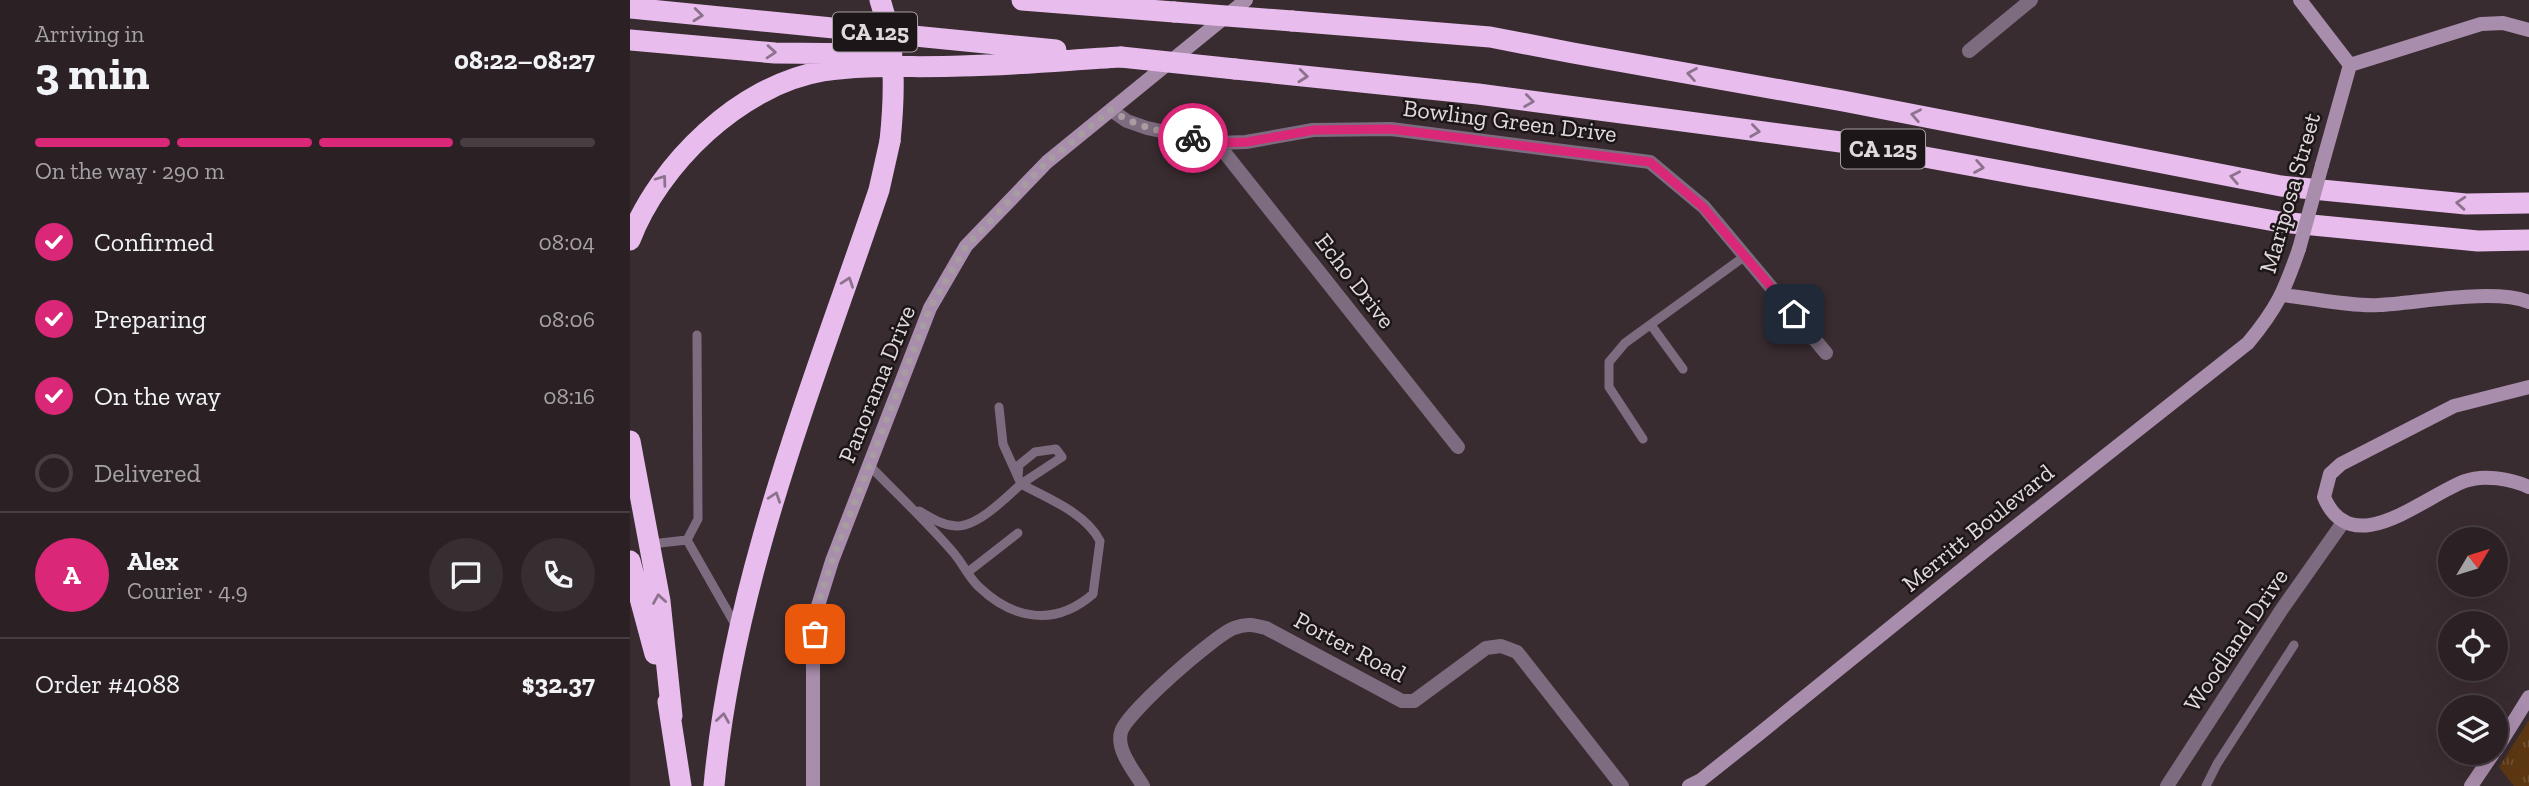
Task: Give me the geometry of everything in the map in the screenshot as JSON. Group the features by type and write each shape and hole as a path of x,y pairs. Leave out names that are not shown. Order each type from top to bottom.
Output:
{"highway":[{"path":"714,786 739,630 761,539 878,190 890,141 894,75 891,41 880,0"},
{"name":"CA 125","path":"1022,0 1490,37 1843,100 2281,186 2466,204 2529,203"},
{"name":"CA 125","path":"630,8 1478,94 1848,143 2280,222 2478,241 2529,240"},
{"path":"630,40 775,53 1121,57"},
{"path":"630,240 653,192 675,162 703,134 733,112 786,82 821,72 858,68 964,66 1121,57"},
{"path":"630,441 660,601 681,786"},
{"path":"630,561 672,716"}],"street":[{"name":"Panorama Drive","path":"813,786 813,659 817,608 832,561 930,308 966,246 1047,162 1246,0"},
{"path":"1969,51 2031,0"},
{"path":"2300,0 2350,65 2482,24 2503,23 2529,30"},
{"name":"Mariposa Street","path":"2350,65 2299,249 2283,295 2378,305 2409,301 2509,297 2529,302"},
{"name":"Bowling Green Drive","path":"1111,110 1127,121 1147,128 1217,143 1247,142 1314,130 1391,129 1650,162 1703,207 1826,353"},
{"name":"Echo Drive","path":"1217,143 1458,447"},
{"name":"Merritt Boulevard","path":"1689,786 1701,780 2248,343 2271,316 2283,295"},
{"path":"2529,387 2454,406 2341,464 2330,474 2324,497 2332,511 2344,522 2361,526 2378,524 2467,480 2498,478 2529,487"},
{"name":"Woodland Drive","path":"2167,786 2282,608 2344,522"},
{"name":"Porter Road","path":"1143,786 1122,750 1120,735 1125,720 1181,668 1232,628 1249,624 1266,628 1402,701 1414,701 1486,648 1501,646 1517,652 1622,786"},
{"path":"2508,730 2529,697"},
{"path":"2471,786 2485,765"}],"lane":[{"path":"1643,439 1609,387 1609,362 1625,343 1745,256"},
{"path":"1651,325 1683,369"},
{"path":"687,540 698,519 697,335"},
{"path":"869,465 953,552 976,584 1003,607 1044,617 1078,608 1093,594 1100,541 1076,515 1019,480 1003,444 999,407"},
{"path":"908,506 941,523 959,526 986,514 1019,480 1062,457 1056,449 1035,452 1020,465 1019,480"},
{"path":"968,572 1018,533"},
{"path":"687,540 739,630"},
{"path":"649,545 687,540"},
{"path":"2206,786 2217,764 2294,645"}],"green space":[{"path":"2529,720 2529,786 2514,786 2499,767 2508,765 2508,753"}],"way so far":[{"path":"815,634 817,608 832,561 930,308 966,246 1047,162 1111,110 1127,121 1147,128 1193,138"}],"route":[{"path":"1193,138 1217,143 1247,142 1314,130 1391,129 1650,162 1703,207 1794,314"}]}
